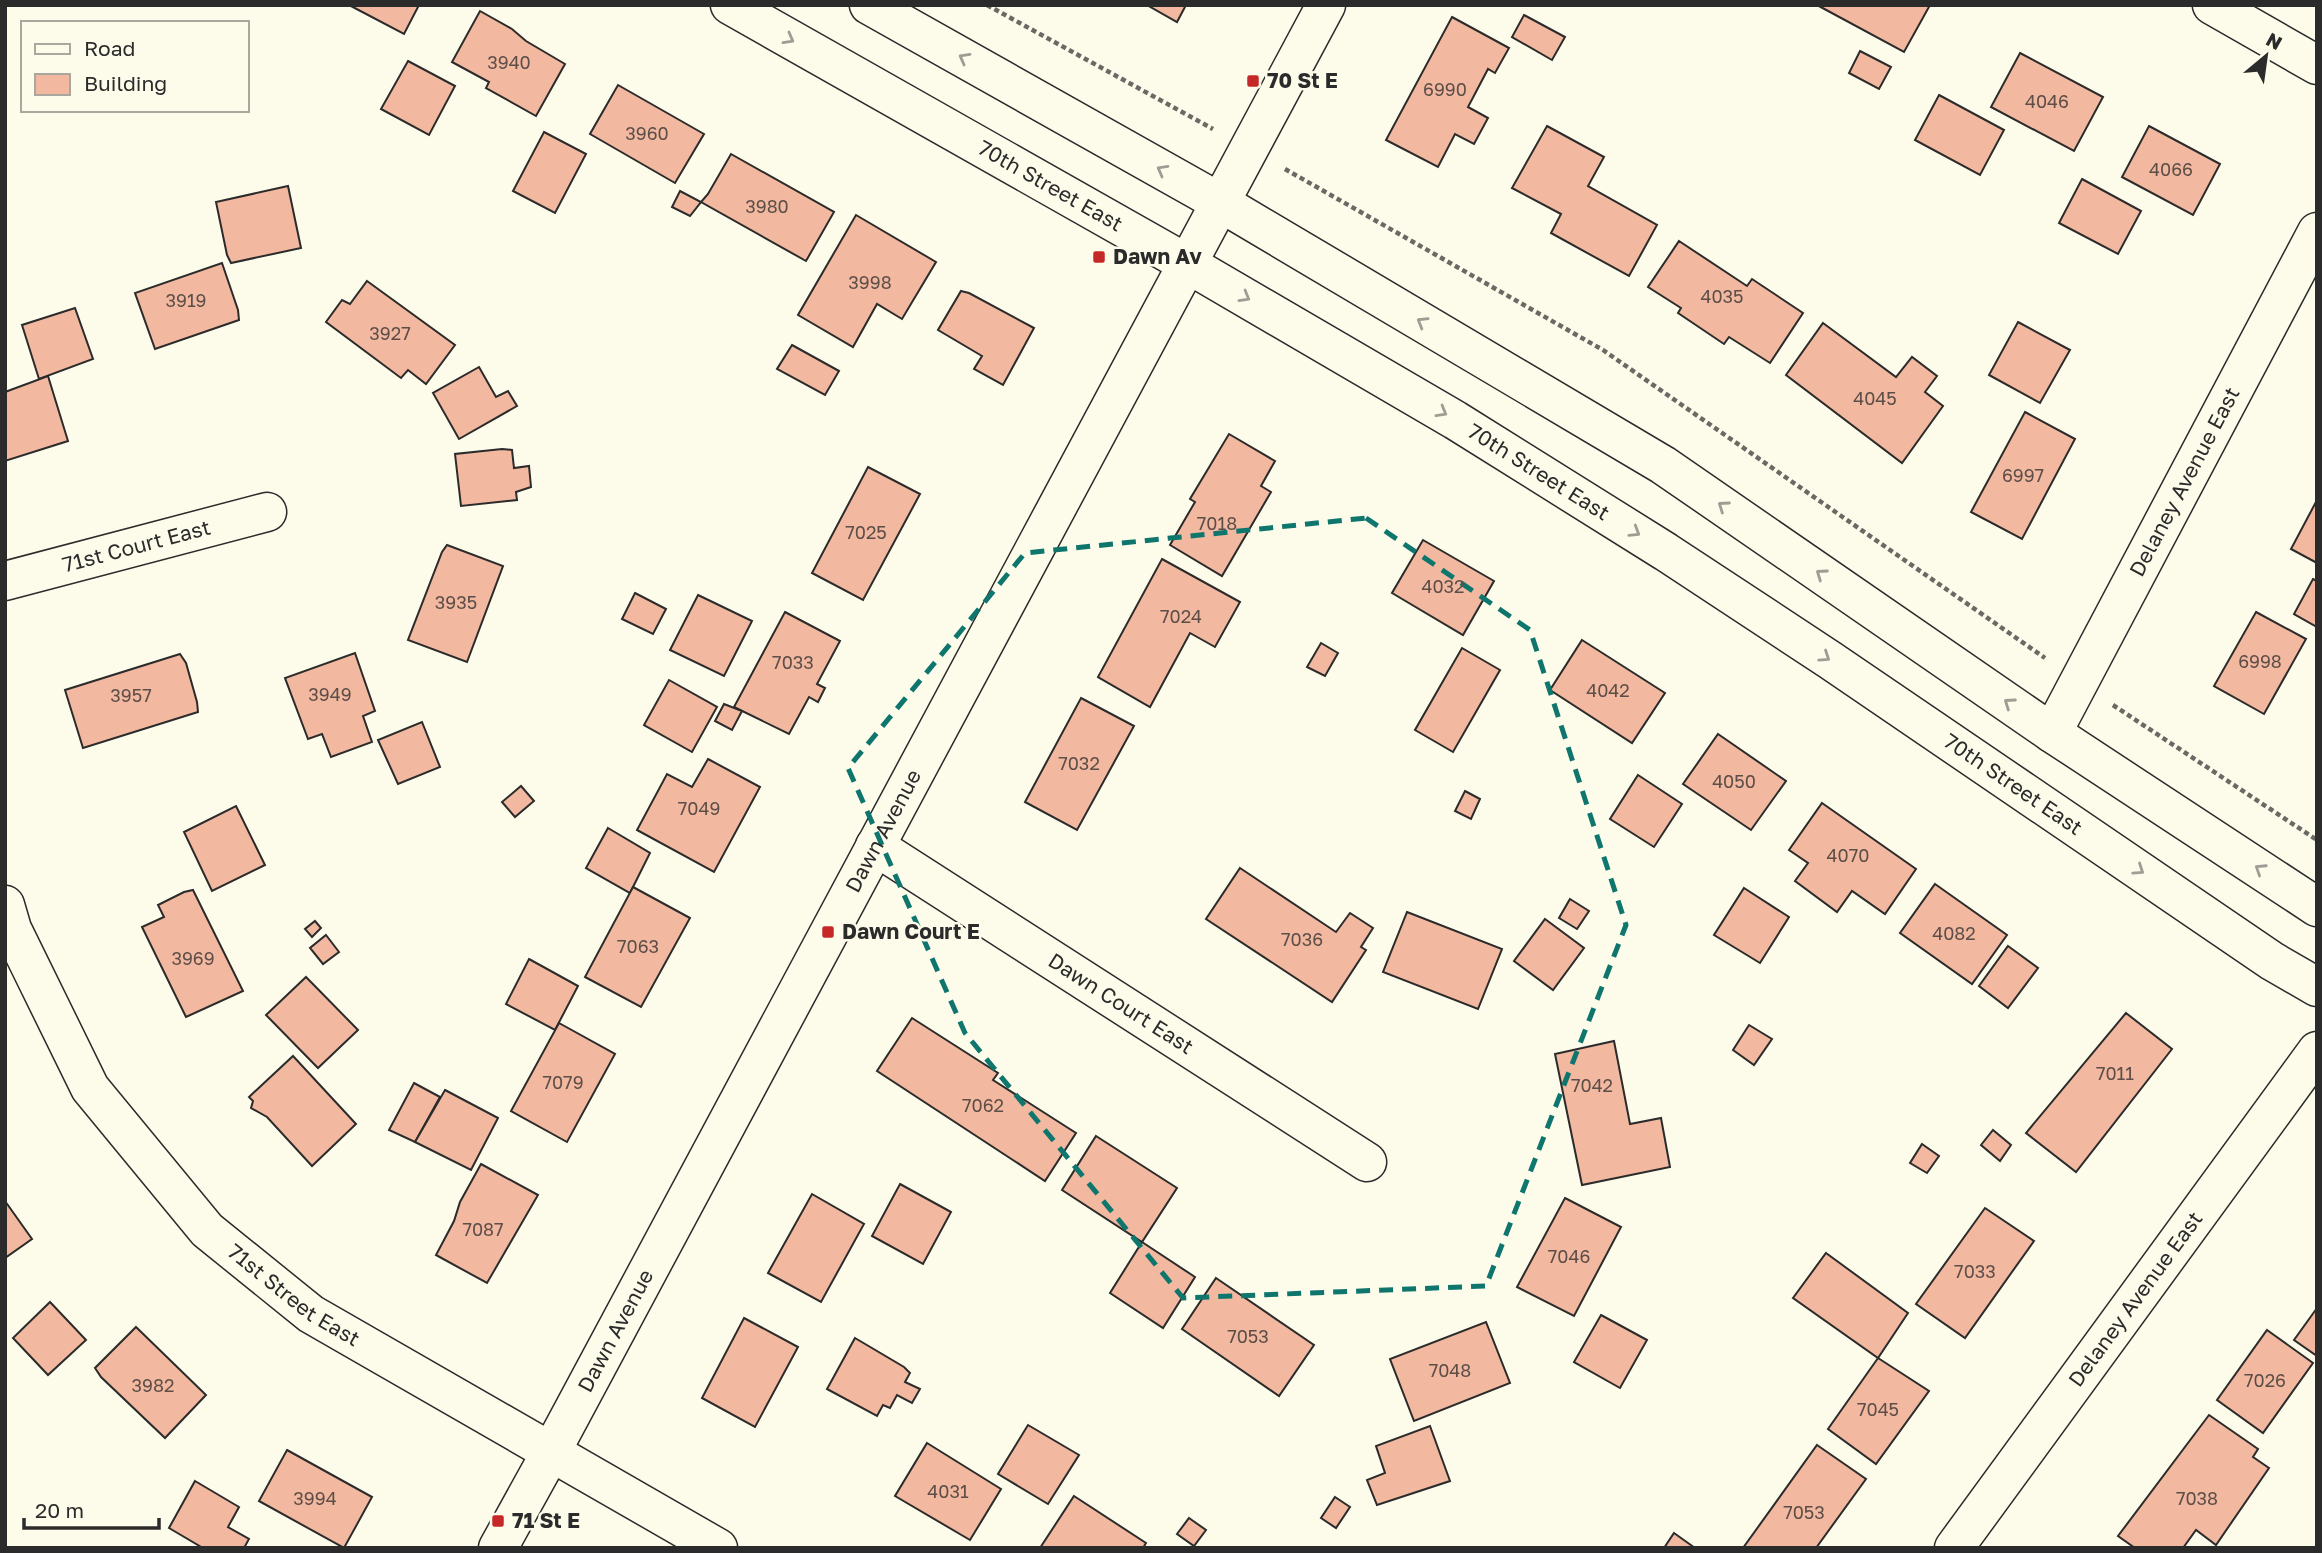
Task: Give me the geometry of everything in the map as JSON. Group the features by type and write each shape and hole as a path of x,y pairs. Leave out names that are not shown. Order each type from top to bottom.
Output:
{"street":[{"name":"70th Street East","path":"730,5 1186,263 1455,420 1830,660 2272,961 2317,987"},
{"path":"869,5 1222,203 1663,465 2052,733 2317,907"},
{"name":"Dawn Avenue","path":"498,1548 1326,5"},
{"path":"2211,5 2317,65"},
{"name":"Delaney Avenue East","path":"2052,733 2317,232"},
{"name":"71st Court East","path":"5,581 267,512"},
{"name":"Dawn Court East","path":"875,846 1367,1162"},
{"name":"71st Street East","path":"5,905 12,929 90,1088 207,1230 311,1314 718,1548"},
{"name":"Delaney Avenue East","path":"1954,1548 2317,1051"}],"path":[{"path":"987,5 1250,149 1603,350 2079,682 2317,840"}],"highlighted area":[{"path":"1366,518 1530,630 1626,925 1486,1286 1183,1298 965,1033 848,768 1025,553"}],"building":[{"path":"349,5 419,5 404,34"},
{"path":"1147,5 1186,5 1177,22"},
{"path":"1817,5 1930,5 1904,52"},
{"path":"480,11 565,64 536,116 486,88 489,82 452,62"},
{"path":"1524,15 1565,37 1552,60 1512,37"},
{"path":"1452,17 1509,48 1495,73 1488,69 1468,107 1488,118 1474,144 1455,134 1438,167 1386,140"},
{"path":"1860,51 1891,67 1879,89 1849,73"},
{"path":"2020,53 2103,97 2074,151 1991,107"},
{"path":"408,61 455,86 429,135 381,109"},
{"path":"618,85 704,134 675,183 590,134"},
{"path":"1939,95 2004,130 1980,175 1915,140"},
{"path":"1547,126 1604,157 1588,186 1657,225 1629,276 1551,233 1561,214 1512,188"},
{"path":"2149,126 2220,164 2193,215 2122,177"},
{"path":"544,132 586,154 555,213 513,191"},
{"path":"731,154 834,212 806,261 701,202"},
{"path":"2082,179 2141,211 2118,254 2059,223"},
{"path":"288,186 301,248 231,263 216,202"},
{"path":"680,191 701,202 690,216 672,207"},
{"path":"856,215 936,262 902,319 877,304 853,347 798,315"},
{"path":"1679,241 1747,286 1752,279 1803,313 1770,363 1729,337 1724,344 1678,313 1681,308 1648,287"},
{"path":"222,263 239,320 155,349 135,293"},
{"path":"367,281 455,345 426,384 408,370 401,378 326,322 342,300 350,304"},
{"path":"961,291 1034,328 1003,385 974,369 982,356 938,330"},
{"path":"75,308 93,359 39,379 22,325"},
{"path":"2018,322 2070,350 2040,403 1989,375"},
{"path":"1823,323 1896,377 1912,357 1937,376 1925,392 1943,406 1902,463 1786,375"},
{"path":"792,345 839,371 825,395 777,369"},
{"path":"479,367 496,397 508,391 517,406 459,439 433,393"},
{"path":"48,376 68,441 5,461 5,392"},
{"path":"2025,412 2075,439 2022,539 1971,512"},
{"path":"1229,434 1275,461 1261,486 1271,492 1222,576 1170,545 1195,502 1190,499"},
{"path":"512,450 514,468 529,466 531,487 516,492 517,500 461,506 455,454"},
{"path":"868,467 920,494 863,600 812,573"},
{"path":"2317,500 2317,563 2291,549"},
{"path":"1423,540 1494,581 1463,635 1392,593"},
{"path":"447,545 503,566 467,662 408,640"},
{"path":"1162,559 1240,602 1215,647 1190,633 1150,707 1098,677"},
{"path":"2313,579 2317,581 2317,627 2294,614"},
{"path":"635,593 666,609 653,634 622,619"},
{"path":"698,595 752,621 724,676 670,650"},
{"path":"785,612 840,641 817,684 825,688 818,702 809,697 789,734 734,707"},
{"path":"2256,612 2306,639 2264,714 2214,686"},
{"path":"1582,640 1665,693 1632,743 1550,690"},
{"path":"1321,643 1338,653 1325,676 1307,667"},
{"path":"1462,648 1500,670 1453,752 1415,730"},
{"path":"355,653 375,711 363,716 372,742 331,757 322,734 308,739 285,678"},
{"path":"180,654 186,663 198,712 83,748 65,690"},
{"path":"669,680 717,707 692,752 644,725"},
{"path":"1081,698 1134,726 1077,830 1025,802"},
{"path":"724,704 742,711 732,730 715,721"},
{"path":"422,722 440,767 398,784 378,740"},
{"path":"1718,734 1786,781 1751,830 1683,784"},
{"path":"708,759 760,787 714,872 637,830 667,774 692,787"},
{"path":"1638,775 1682,804 1654,847 1610,819"},
{"path":"521,786 534,801 515,817 502,802"},
{"path":"1465,791 1480,799 1471,819 1455,811"},
{"path":"1822,803 1916,869 1885,914 1852,891 1837,912 1795,881 1808,863 1789,850"},
{"path":"236,806 265,865 212,891 184,832"},
{"path":"608,828 650,853 630,893 586,868"},
{"path":"1240,868 1336,932 1350,913 1373,928 1361,947 1366,950 1332,1002 1206,919"},
{"path":"1935,884 2007,935 1972,984 1900,933"},
{"path":"633,887 690,918 641,1007 585,977"},
{"path":"1744,888 1789,917 1760,963 1714,935"},
{"path":"193,890 243,991 186,1017 142,927 164,917 158,905"},
{"path":"1570,899 1589,911 1577,929 1559,918"},
{"path":"1407,912 1502,949 1478,1009 1383,972"},
{"path":"1545,919 1584,948 1553,990 1514,961"},
{"path":"315,921 321,928 312,937 305,929"},
{"path":"326,935 339,952 323,964 310,948"},
{"path":"2008,946 2038,968 2008,1008 1979,986"},
{"path":"529,959 578,986 555,1030 506,1004"},
{"path":"306,977 358,1030 318,1068 266,1015"},
{"path":"2126,1013 2172,1049 2076,1172 2026,1133"},
{"path":"912,1018 998,1073 993,1080 1076,1133 1045,1181 877,1071"},
{"path":"559,1023 615,1054 567,1142 511,1111"},
{"path":"1749,1025 1772,1039 1754,1065 1733,1050"},
{"path":"1614,1041 1630,1124 1661,1118 1670,1167 1582,1185 1555,1054"},
{"path":"293,1056 356,1124 312,1166 267,1117 251,1108 253,1101 249,1097"},
{"path":"414,1083 440,1097 415,1142 389,1130"},
{"path":"445,1090 498,1118 471,1170 415,1142"},
{"path":"1993,1130 2011,1145 2000,1161 1981,1145"},
{"path":"1096,1136 1177,1188 1142,1242 1062,1190"},
{"path":"1922,1144 1939,1156 1927,1173 1910,1163"},
{"path":"481,1164 538,1195 487,1283 436,1255"},
{"path":"900,1184 951,1212 923,1264 872,1236"},
{"path":"812,1194 864,1224 821,1302 768,1273"},
{"path":"1565,1198 1621,1227 1574,1316 1517,1287"},
{"path":"5,1201 32,1239 5,1258"},
{"path":"1985,1208 2034,1241 1965,1338 1916,1304"},
{"path":"1142,1242 1195,1277 1163,1328 1110,1293"},
{"path":"1826,1253 1908,1313 1878,1358 1793,1298"},
{"path":"1216,1278 1314,1345 1279,1396 1182,1329"},
{"path":"50,1302 86,1340 48,1375 13,1338"},
{"path":"2317,1308 2317,1356 2294,1340"},
{"path":"1601,1315 1647,1340 1620,1388 1574,1362"},
{"path":"744,1318 798,1347 755,1427 702,1398"},
{"path":"1486,1322 1510,1383 1414,1421 1390,1359"},
{"path":"136,1327 206,1395 165,1438 101,1377 95,1368"},
{"path":"2267,1330 2313,1363 2263,1433 2217,1400"},
{"path":"855,1338 910,1373 905,1382 920,1389 912,1403 897,1395 890,1408 883,1405 877,1416 827,1389"},
{"path":"1878,1358 1929,1391 1876,1464 1828,1429"},
{"path":"2209,1415 2258,1449 2253,1457 2269,1468 2216,1545 2196,1530 2183,1548 2135,1548 2118,1536"},
{"path":"1028,1425 1079,1455 1048,1504 998,1474"},
{"path":"1430,1426 1450,1481 1377,1505 1367,1480 1385,1473 1376,1446"},
{"path":"927,1443 1001,1489 970,1540 895,1496"},
{"path":"1817,1445 1866,1479 1816,1548 1743,1548"},
{"path":"287,1450 372,1497 344,1548 259,1501"},
{"path":"195,1481 239,1507 228,1527 249,1539 244,1548 203,1548 169,1528"},
{"path":"1074,1496 1146,1543 1143,1548 1040,1548"},
{"path":"1335,1497 1350,1507 1336,1528 1321,1518"},
{"path":"1189,1518 1206,1530 1194,1546 1177,1534"},
{"path":"1674,1533 1695,1548 1664,1548"}],"place":[{"name":"70 St E","path":"1253,81"},
{"name":"Dawn Av","path":"1099,257"},
{"name":"Dawn Court E","path":"828,932"},
{"name":"71 St E","path":"498,1521"}]}
